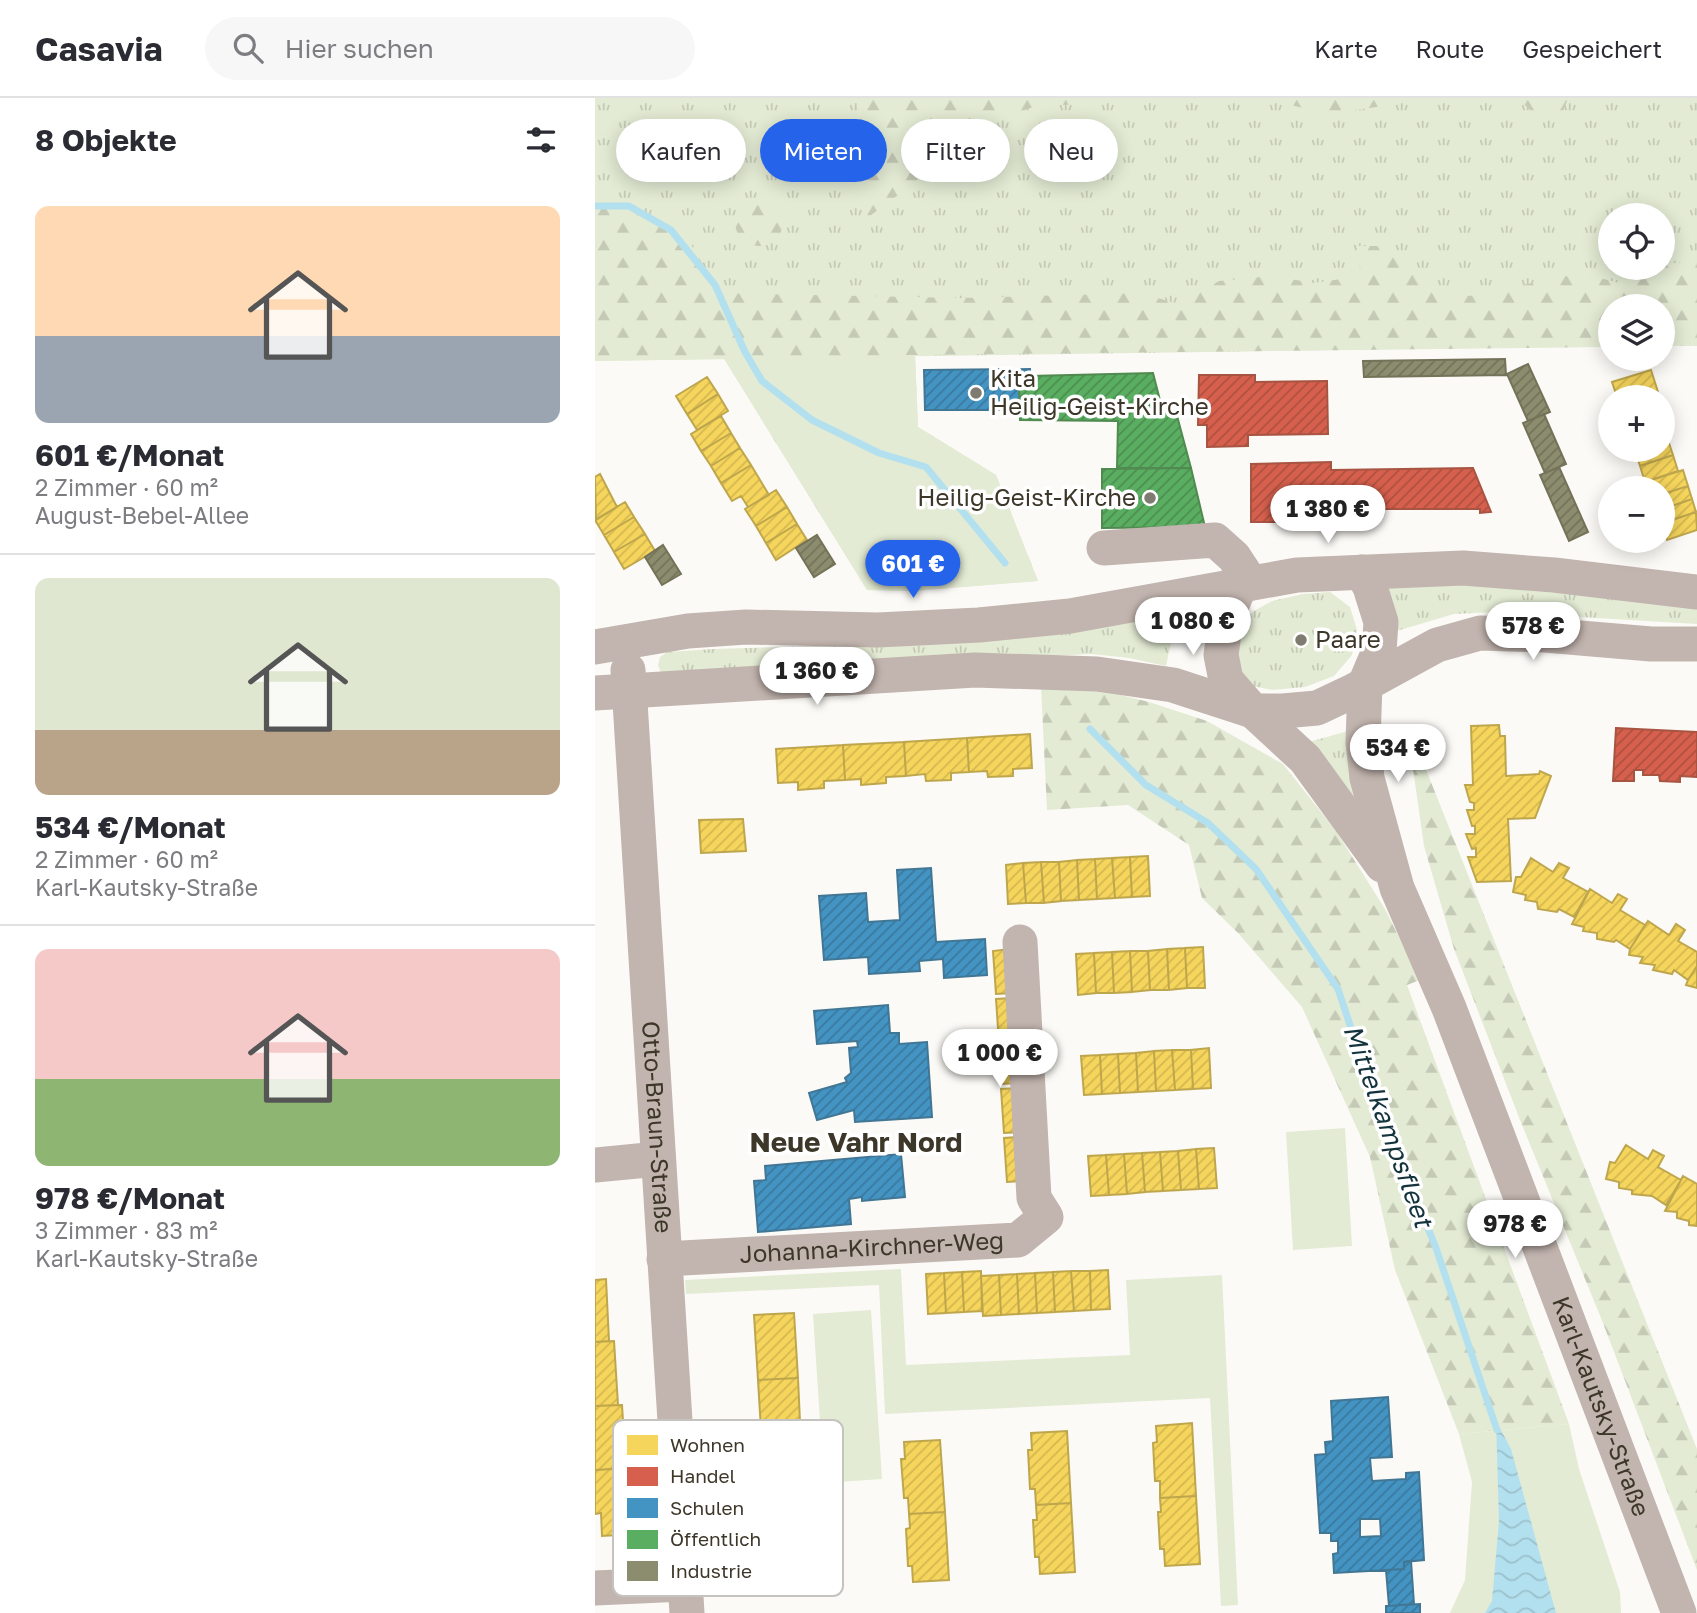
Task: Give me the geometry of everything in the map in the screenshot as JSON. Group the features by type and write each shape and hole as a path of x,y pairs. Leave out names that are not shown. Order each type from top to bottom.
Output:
{"street":[{"path":"1104,548 1215,540 1234,557 1245,584"},
{"path":"611,644 688,631 746,627 878,630 978,625 1070,616 1297,575 1463,568 1565,576 1697,592"},
{"name":"Karl-Kautsky-Straße","path":"1362,572 1370,587 1381,622 1379,651 1365,684 1363,742 1367,778 1397,888 1449,1008 1679,1613"},
{"name":"Karl-Kautsky-Straße","path":"1245,584 1226,618 1221,654 1226,680 1253,711 1305,759 1366,840 1397,888"},
{"path":"612,692 975,670 1097,674 1173,685 1253,711 1283,711 1317,708 1437,645 1480,633 1545,635 1651,645 1697,644"},
{"name":"Otto-Braun-Straße","path":"611,644 612,692 658,1159 674,1420"},
{"name":"Johanna-Kirchner-Weg","path":"664,1259 1018,1240 1046,1217 1034,1198 1020,942"},
{"path":"595,1165 658,1159"},
{"path":"595,1588 613,1590"},
{"path":"661,1596 686,1599"}],"green space":[{"path":"595,98 1697,98 1697,345 1675,320 1675,294 1598,294 1598,346 595,361"},
{"path":"860,98 1107,98 1085,104 1037,106 995,119 901,119 901,182 916,182 867,218 861,182 887,182 887,119 857,119"},
{"path":"1263,98 1399,98 1397,104 1327,114"},
{"path":"1517,98 1571,98 1562,114 1537,116"},
{"path":"595,196 620,208 670,221 690,243 705,268 715,293 962,298 1142,293 1174,303 1194,296 1219,281 1272,276 1314,283 1361,276 1357,246 1394,246 1422,281 1469,296 1582,273 1598,277 1598,280 1619,283 1626,280 1675,280 1675,263 1697,263 1697,346 1675,346 1675,294 1598,294 1598,347 915,355 918,427 996,475 1038,581 913,591 867,590 724,359 595,361"},
{"path":"759,198 776,205 783,222 776,239 759,246 742,239 735,222 742,205"},
{"path":"915,355 918,427 996,475 1038,581 913,591 867,590 724,358"},
{"path":"1435,577 1697,603 1697,624 1494,612 1454,614 1390,633 1377,584"},
{"path":"1330,592 1350,607 1357,630 1352,655 1334,676 1305,687 1272,690 1248,685 1234,671 1236,632 1252,612 1272,601 1303,594"},
{"path":"1178,609 1166,666 1092,654 661,673 658,665 660,657 667,652 884,644"},
{"path":"1041,687 1096,689 1149,702 1207,721 1283,764 1336,831 1385,909 1420,980 1407,985 1569,1424 1459,1434 1395,1270 1370,1157 1302,1007 1238,933 1202,898 1189,845 1128,805 1047,810"},
{"path":"1355,729 1374,830 1302,744"},
{"path":"1412,740 1697,1449 1697,1570 1603,1323 1454,949 1424,846 1413,769"},
{"path":"1345,1128 1352,1246 1293,1250 1286,1132"},
{"path":"901,1269 906,1365 1130,1355 1126,1280 1222,1275 1238,1605 1221,1606 1210,1398 885,1414 879,1285 686,1294 685,1280"},
{"path":"871,1310 882,1479 843,1482 843,1420 820,1420 813,1314"},
{"path":"1569,1424 1579,1469 1620,1592 1621,1613 1450,1613 1465,1580 1472,1482 1459,1434"}],"water":[{"path":"1496,1421 1511,1449 1556,1613 1485,1613 1492,1601 1499,1521"}],"building: Wohnen":[{"path":"1651,371 1656,385 1613,385 1612,382"},
{"path":"707,377 718,394 687,414 676,396"},
{"path":"718,394 728,411 697,430 687,414"},
{"path":"721,416 731,433 701,451 691,434"},
{"path":"731,433 740,448 711,466 701,451"},
{"path":"740,448 751,465 721,483 711,466"},
{"path":"1675,461 1678,471 1663,476 1643,476 1640,466 1652,462"},
{"path":"751,465 769,495 748,507 741,496 732,501 721,483"},
{"path":"1683,470 1688,486 1675,490 1675,476 1664,476"},
{"path":"600,474 617,507 596,520 595,477"},
{"path":"1688,486 1692,499 1675,505 1675,490"},
{"path":"776,490 787,507 756,526 745,509"},
{"path":"1692,499 1696,512 1675,519 1675,505"},
{"path":"625,502 634,517 604,535 595,520"},
{"path":"787,507 797,524 766,543 756,526"},
{"path":"1696,512 1697,530 1675,537 1675,519"},
{"path":"634,517 645,534 614,552 604,535"},
{"path":"797,524 807,540 776,560 766,543"},
{"path":"645,534 655,551 624,569 614,552"},
{"path":"1499,725 1500,736 1505,736 1506,776 1539,774 1540,771 1551,776 1535,818 1508,819 1511,881 1477,882 1468,857 1476,857 1476,848 1472,849 1466,834 1475,834 1475,826 1472,826 1467,810 1474,810 1474,803 1470,802 1465,785 1473,785 1471,726"},
{"path":"1030,734 1032,768 1013,769 1013,776 988,777 987,771 969,772 967,738"},
{"path":"967,738 969,772 951,773 951,780 926,781 925,774 906,776 904,742"},
{"path":"904,742 906,776 886,777 886,783 861,785 861,779 845,780 843,745"},
{"path":"843,745 845,780 824,781 824,788 798,790 798,782 778,783 776,749"},
{"path":"743,819 746,851 701,853 699,820"},
{"path":"1148,856 1150,896 1132,897 1130,857"},
{"path":"1130,857 1132,897 1115,898 1112,858"},
{"path":"1112,858 1115,898 1097,899 1095,859"},
{"path":"1531,858 1553,872 1559,863 1569,868 1563,878 1588,892 1574,917 1559,909 1557,912 1538,909 1537,902 1525,900 1526,895 1513,892 1516,877 1521,877"},
{"path":"1095,859 1097,899 1079,900 1077,860"},
{"path":"1077,860 1079,900 1061,901 1059,862"},
{"path":"1041,862 1044,903 1026,903 1023,863"},
{"path":"1041,862 1059,862 1061,901 1044,903"},
{"path":"1023,863 1026,903 1008,904 1006,865"},
{"path":"1590,889 1612,903 1618,894 1627,899 1620,910 1645,925 1630,949 1616,940 1614,942 1597,939 1597,933 1583,931 1584,927 1572,924"},
{"path":"1648,921 1669,935 1676,924 1685,930 1678,941 1697,952 1697,966 1688,980 1674,970 1672,974 1653,970 1655,965 1640,963 1643,957 1629,955"},
{"path":"1203,947 1205,988 1187,988 1185,948"},
{"path":"1185,948 1187,988 1169,990 1167,949"},
{"path":"1009,949 1012,993 996,994 993,951"},
{"path":"1167,949 1169,990 1150,990 1148,951"},
{"path":"1130,951 1132,992 1114,993 1112,952"},
{"path":"1130,951 1148,951 1150,990 1132,992"},
{"path":"1112,952 1114,993 1096,993 1094,953"},
{"path":"1094,953 1096,993 1078,995 1076,954"},
{"path":"1697,966 1697,988 1686,985"},
{"path":"1012,998 1015,1042 999,1043 996,999"},
{"path":"1015,1047 1017,1083 1001,1084 999,1048"},
{"path":"1209,1048 1211,1088 1193,1089 1191,1050"},
{"path":"1172,1050 1175,1090 1156,1091 1154,1051"},
{"path":"1172,1050 1191,1050 1193,1089 1175,1090"},
{"path":"1154,1051 1156,1091 1138,1092 1136,1053"},
{"path":"1136,1053 1138,1092 1120,1093 1118,1054"},
{"path":"1118,1054 1120,1093 1102,1094 1100,1055"},
{"path":"1100,1055 1102,1094 1084,1095 1081,1056"},
{"path":"1018,1088 1020,1132 1004,1133 1001,1089"},
{"path":"1020,1137 1023,1181 1007,1182 1004,1138"},
{"path":"1626,1145 1648,1159 1653,1150 1664,1156 1658,1167 1681,1180 1666,1205 1652,1196 1632,1194 1632,1190 1619,1188 1619,1182 1606,1179 1610,1162 1615,1163"},
{"path":"1214,1148 1217,1188 1199,1189 1196,1149"},
{"path":"1196,1149 1199,1189 1181,1190 1178,1151"},
{"path":"1178,1151 1181,1190 1163,1191 1160,1152"},
{"path":"1160,1152 1163,1191 1145,1192 1142,1153"},
{"path":"1142,1153 1145,1192 1127,1194 1124,1154"},
{"path":"1124,1154 1127,1194 1109,1195 1106,1155"},
{"path":"1106,1155 1109,1195 1091,1196 1088,1156"},
{"path":"1683,1176 1697,1184 1697,1226 1677,1218 1677,1212 1665,1211"},
{"path":"1108,1270 1110,1309 1091,1310 1090,1271"},
{"path":"981,1271 982,1311 964,1312 962,1272"},
{"path":"1071,1271 1090,1271 1091,1310 1074,1311"},
{"path":"1071,1271 1074,1311 1055,1312 1053,1272"},
{"path":"962,1272 964,1312 946,1313 944,1273"},
{"path":"1053,1272 1055,1312 1037,1313 1035,1273"},
{"path":"944,1273 946,1313 928,1314 926,1274"},
{"path":"1035,1273 1037,1313 1019,1314 1017,1274"},
{"path":"1017,1274 1019,1314 1001,1315 999,1275"},
{"path":"999,1275 1001,1315 983,1316 981,1276"},
{"path":"606,1279 609,1341 595,1342 595,1280"},
{"path":"794,1313 798,1378 758,1380 754,1315"},
{"path":"614,1341 618,1405 595,1406 595,1342"},
{"path":"798,1378 800,1420 760,1420 758,1380"},
{"path":"622,1405 623,1420 613,1420 613,1469 595,1470 595,1406"},
{"path":"1192,1423 1196,1496 1160,1498 1160,1481 1155,1481 1153,1443 1157,1442 1156,1426"},
{"path":"1067,1431 1071,1503 1036,1505 1035,1489 1030,1489 1028,1450 1032,1450 1031,1433"},
{"path":"940,1440 945,1512 909,1514 908,1498 904,1498 901,1459 905,1459 904,1442"},
{"path":"613,1469 613,1535 602,1536 601,1513 595,1514 595,1470"},
{"path":"1196,1496 1200,1564 1165,1566 1164,1549 1160,1549 1160,1498"},
{"path":"1071,1503 1075,1572 1040,1574 1039,1557 1035,1557 1033,1520 1037,1520 1036,1505"},
{"path":"945,1512 949,1580 913,1582 912,1566 908,1566 906,1529 910,1528 909,1514"}],"building: Handel":[{"path":"1199,375 1255,375 1255,382 1327,381 1328,434 1248,435 1248,446 1207,447 1207,425 1198,425"},
{"path":"1331,462 1331,470 1473,468 1491,512 1480,513 1480,509 1354,509 1354,513 1331,514 1332,522 1251,522 1251,464"},
{"path":"1616,728 1697,732 1697,777 1680,776 1680,782 1660,781 1659,775 1643,775 1643,770 1634,770 1634,781 1613,781"}],"building: Schulen":[{"path":"1030,369 1031,384 1019,384 1020,410 925,410 924,370"},
{"path":"931,868 936,942 985,939 987,975 944,978 943,959 919,961 920,971 869,974 868,957 824,960 819,896 866,893 868,922 900,920 897,870"},
{"path":"888,1005 890,1033 899,1033 899,1044 927,1042 932,1117 855,1122 854,1110 817,1120 809,1093 847,1082 845,1078 851,1073 849,1048 858,1047 857,1041 817,1044 814,1011"},
{"path":"901,1154 905,1197 862,1201 862,1197 849,1199 851,1224 758,1232 754,1181 766,1180 765,1166"},
{"path":"1388,1397 1392,1457 1370,1458 1372,1481 1406,1479 1406,1473 1419,1472 1424,1560 1404,1562 1404,1569 1334,1573 1333,1554 1338,1553 1338,1541 1331,1541 1331,1533 1320,1533 1315,1455 1326,1454 1325,1442 1333,1441 1331,1401","holes":["1360,1519 1380,1519 1381,1536 1360,1537"]},
{"path":"1411,1561 1414,1604 1389,1606 1386,1570 1404,1569 1404,1562"},
{"path":"1420,1604 1420,1613 1386,1613 1386,1606"}],"building: Öffentlich":[{"path":"1153,373 1163,412 1176,412 1191,468 1117,468 1118,421 1020,420 1019,384 1031,384 1030,376"},
{"name":"Heilig-Geist-Kirche","path":"1191,468 1205,527 1102,528 1102,469"}],"building: Industrie":[{"path":"1505,359 1506,375 1364,377 1363,361"},
{"path":"1528,364 1550,412 1528,421 1507,374"},
{"path":"1544,414 1566,464 1545,473 1523,423"},
{"path":"1559,467 1588,532 1569,541 1540,475"},
{"path":"817,535 835,564 814,577 796,548"},
{"path":"663,545 681,574 662,585 645,557"}],"waterway":[{"name":"Mittelkampsfleet","path":"595,206 629,206 671,230 715,285 745,352 762,381 812,420 879,453 926,467 1005,563"},
{"name":"Mittelkampsfleet","path":"1090,729 1146,785 1208,823 1256,869 1338,989 1372,1091 1436,1248 1497,1430"}],"place":[{"name":"Kita Heilig-Geist-Kirche","path":"976,393"},
{"name":"Heilig-Geist-Kirche","path":"1150,498"},
{"name":"Paare","path":"1301,640"}],"district":[{"name":"Neue Vahr Nord","path":"856,1142"}]}
